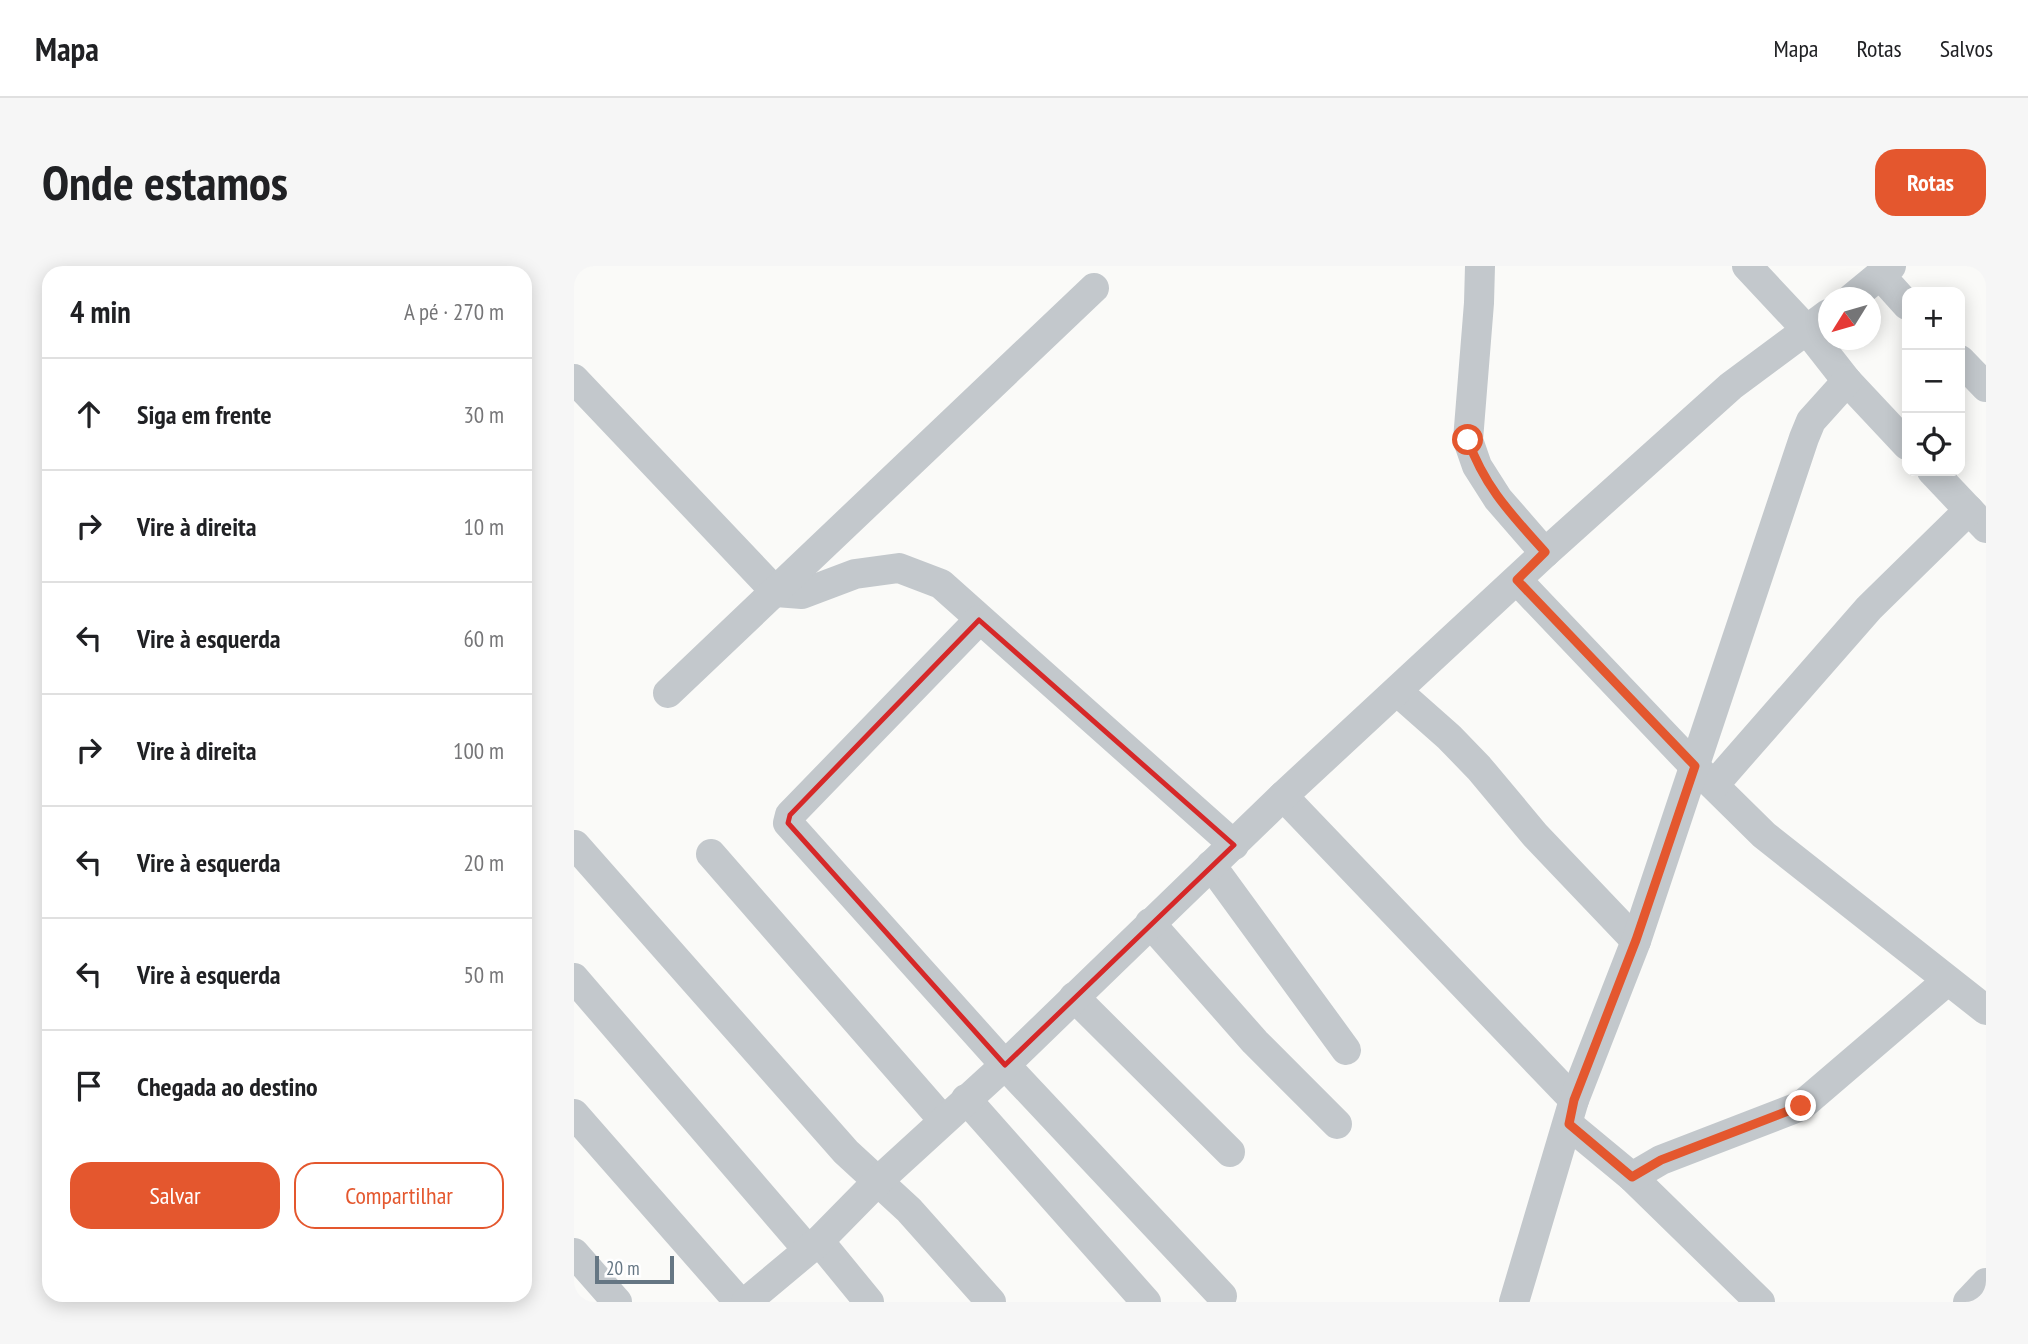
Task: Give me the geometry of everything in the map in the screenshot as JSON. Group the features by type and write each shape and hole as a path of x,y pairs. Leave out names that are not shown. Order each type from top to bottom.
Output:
{"street":[{"path":"1480,266 1468,440 1477,466 1498,499 1545,552"},
{"path":"763,1297 877,1182 1005,1065 1283,796 1545,552 1731,386 1818,322 1747,266"},
{"path":"1865,287 1885,271 1902,296"},
{"path":"668,693 1094,288"},
{"path":"1832,350 1847,381 1902,440"},
{"path":"1965,365 1986,387"},
{"path":"574,379 755,573 776,592 802,594 855,574 899,568 941,584 1234,845"},
{"path":"1514,1302 1571,1112 1636,940 1704,776 1804,438 1811,421 1847,381"},
{"path":"1704,776 1868,608 1978,519 1937,476"},
{"path":"1517,580 1764,835 1986,1010"},
{"path":"979,620 790,815 788,823 1005,1065 1222,1296"},
{"path":"1397,691 1479,768 1535,835 1636,940"},
{"path":"1283,796 1632,1177 1760,1302"},
{"path":"575,845 827,1132 860,1167 909,1210 991,1302"},
{"path":"711,854 943,1120"},
{"path":"1211,866 1346,1050"},
{"path":"1150,923 1248,1034 1337,1124"},
{"path":"574,978 813,1246 869,1302"},
{"path":"1632,1177 1671,1156 1801,1106 1947,981"},
{"path":"1074,997 1230,1152"},
{"path":"966,1099 1146,1302"},
{"path":"574,1115 739,1302"},
{"path":"574,1253 617,1302"},
{"path":"1968,1302 1986,1283"}],"highlighted area":[{"path":"979,620 1234,845 1005,1065 788,823 790,815"}],"route":[{"path":"1468,440 1477,466 1498,499 1545,552 1517,580 1695,766 1636,940 1574,1100 1569,1124 1632,1177 1661,1160 1801,1106"}]}
